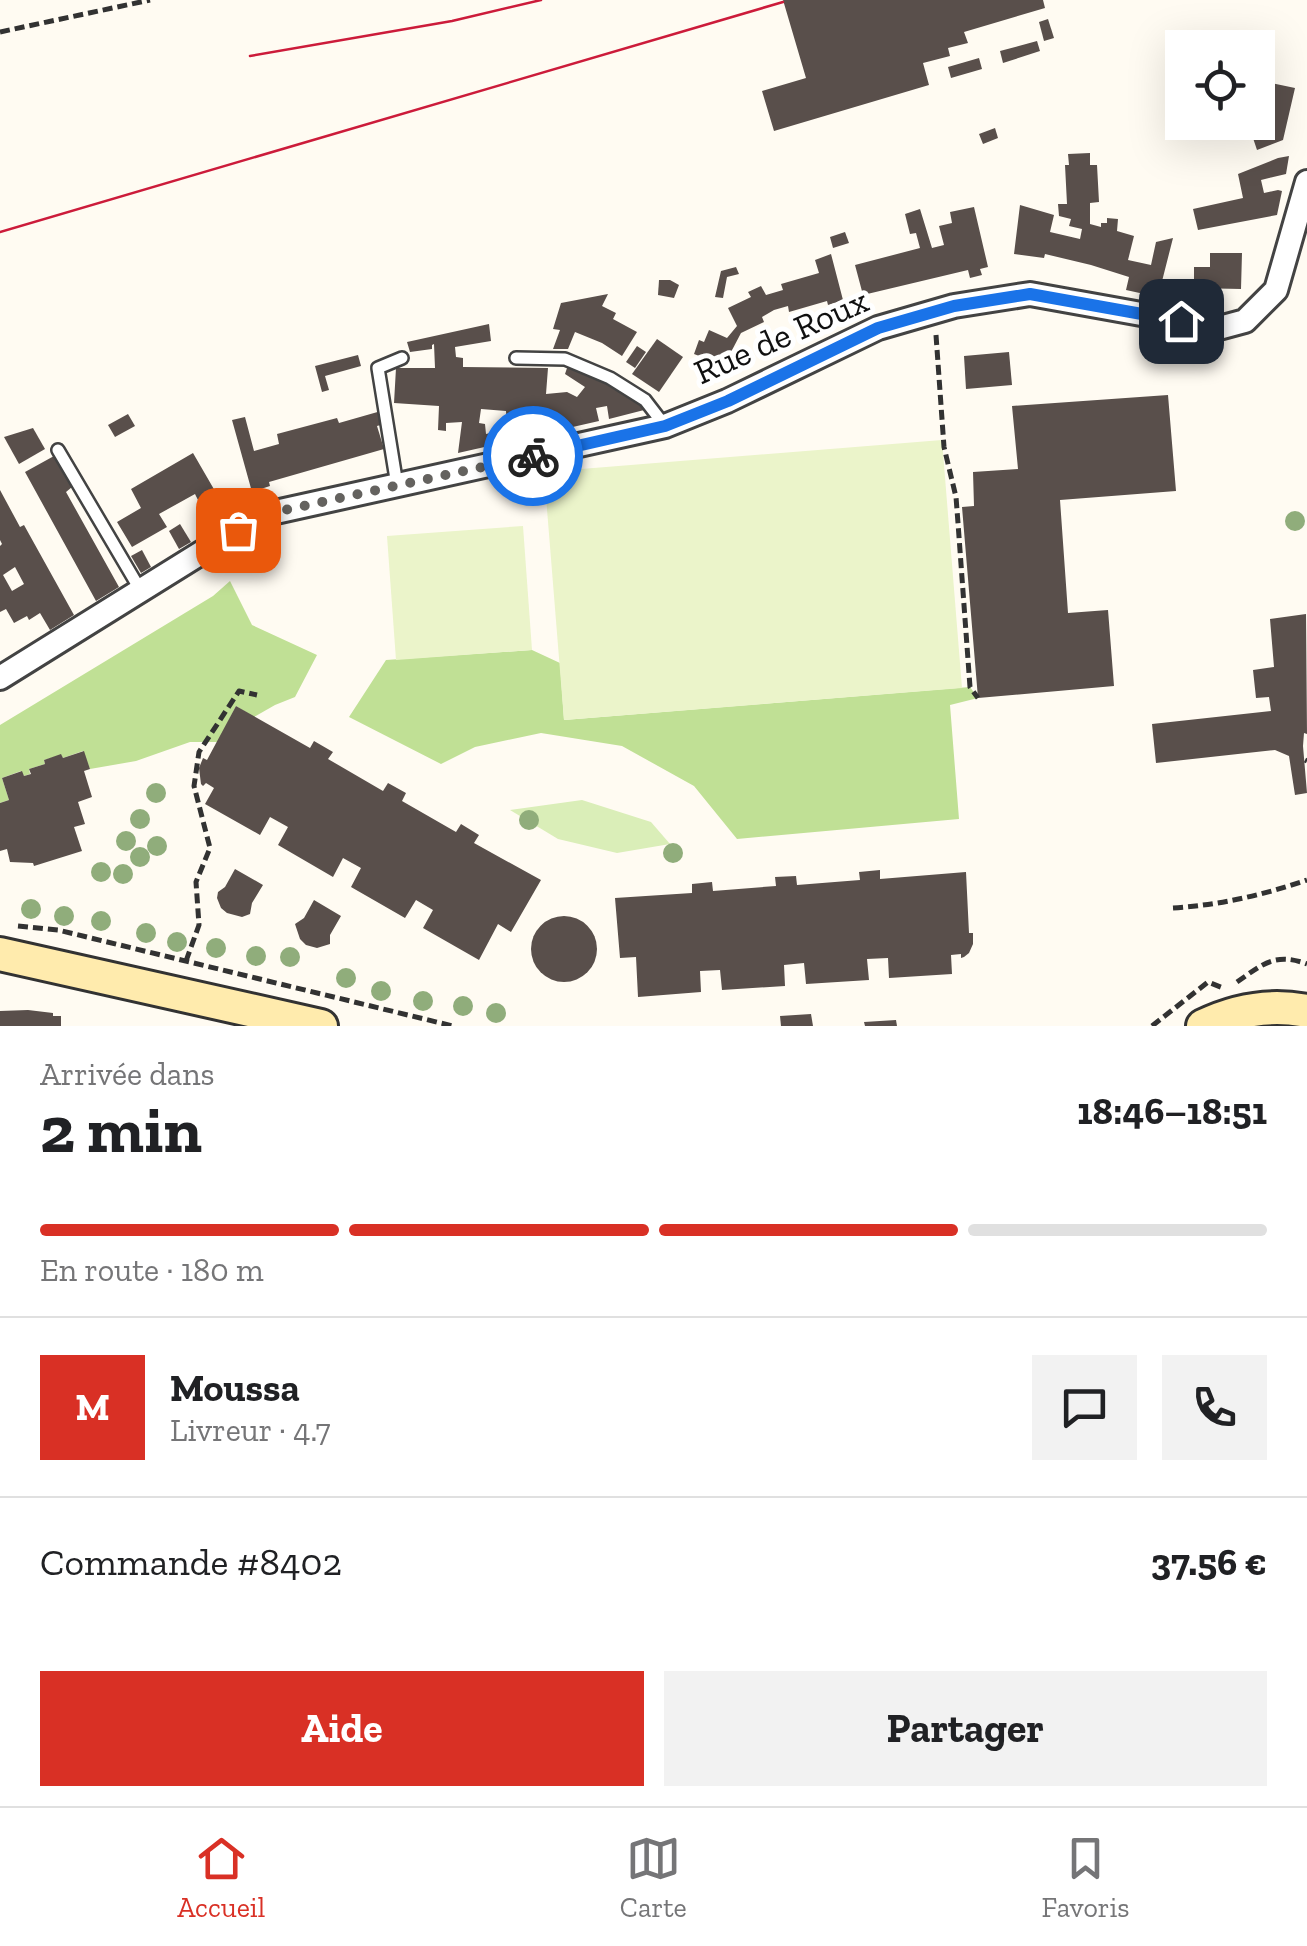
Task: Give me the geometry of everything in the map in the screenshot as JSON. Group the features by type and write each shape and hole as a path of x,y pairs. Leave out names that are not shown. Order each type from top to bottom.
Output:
{"street":[{"name":"Rue de Roux","path":"0,678 262,515 665,426 728,401 878,328 954,306 1030,294 1219,328 1245,321 1276,290 1307,182"},
{"path":"0,954 321,1026"},
{"path":"1203,1026 1260,1008 1307,1012"}],"lane":[{"path":"397,485 378,368 402,358"},
{"name":"Rue de Roux","path":"516,358 565,359 610,378 645,400 665,426"},
{"path":"58,450 140,591"}],"path":[{"path":"0,32 150,0"},
{"path":"930,313 938,343 944,447 956,497 970,687 978,698"},
{"path":"177,994 199,925 196,882 210,848 194,786 199,752 240,691 257,696"},
{"path":"1173,908 1248,898 1307,880"},
{"path":"19,926 58,930 453,1026"}],"green space":[{"path":"942,440 962,688 564,720 544,472"},
{"path":"523,526 532,650 396,660 387,536"},
{"path":"230,581 252,625 317,655 295,697 254,717 236,706 218,742 190,742 136,761 90,769 83,751 44,760 45,764 29,769 30,774 24,776 21,771 2,778 9,800 0,803 0,725 213,596"},
{"path":"532,650 560,663 564,720 970,687 978,698 950,705 959,819 737,839 694,786 622,746 541,733 475,747 441,764 349,717 386,660"},
{"path":"582,800 651,822 670,844 617,853 558,839 510,810"}],"building":[{"path":"783,0 1043,0 1045,8 964,32 968,43 948,48 950,56 923,63 929,85 774,131 762,91 806,78"},
{"path":"1048,19 1054,38 1044,41 1039,22"},
{"path":"1037,41 1040,51 1003,63 1000,51"},
{"path":"979,58 982,69 951,78 948,67"},
{"path":"1275,84 1295,88 1283,140 1257,150 1254,140 1275,140"},
{"path":"995,128 998,138 983,144 979,134"},
{"path":"1090,153 1090,165 1097,165 1099,202 1090,203 1090,224 1101,227 1107,218 1118,219 1117,231 1134,236 1128,260 1151,265 1156,242 1173,238 1158,297 1126,290 1129,277 1091,265 1045,254 1044,258 1014,254 1020,205 1054,215 1050,232 1080,239 1082,229 1069,226 1071,219 1059,216 1058,204 1067,204 1068,154"},
{"path":"1289,156 1286,174 1261,180 1264,193 1282,191 1277,215 1198,230 1193,209 1243,198 1238,174"},
{"path":"974,207 988,267 980,269 982,275 970,278 968,270 863,295 855,265 920,248 916,233 910,234 905,214 920,209 932,248 944,245 939,226 952,223 950,212"},
{"path":"845,232 849,243 833,248 830,237"},
{"path":"1210,253 1242,253 1241,289 1194,288 1194,267 1210,267"},
{"path":"831,254 843,300 789,312 788,306 774,310 762,317 764,322 741,333 720,364 694,354 699,340 704,342 709,330 727,338 737,326 728,308 751,297 748,292 761,286 766,295 783,290 781,284 819,273 815,260"},
{"path":"736,267 739,274 727,277 723,298 715,297 721,271"},
{"path":"659,280 679,285 674,298 658,295"},
{"path":"608,294 602,306 616,313 613,319 637,332 622,356 575,332 568,349 553,349 560,330 553,329 561,303"},
{"path":"489,324 491,341 455,347 456,357 463,358 463,367 548,368 546,394 567,392 577,397 585,387 565,374 568,365 648,409 609,419 607,406 596,408 599,421 458,453 462,422 446,423 446,431 438,430 439,406 394,403 396,368 435,368 434,344 432,349 410,352 407,342","holes":["481,409 506,411 507,429 486,434 485,424 479,423"]},
{"path":"657,339 683,357 659,392 632,374"},
{"path":"637,346 646,352 635,368 626,362"},
{"path":"1009,352 1012,385 966,389 964,356"},
{"path":"358,355 361,366 325,376 329,390 322,392 315,366"},
{"path":"1168,395 1176,491 1060,500 1068,613 1108,610 1114,686 978,698 962,507 974,506 973,472 1018,469 1012,406"},
{"path":"381,411 384,424 377,426 384,449 269,482 270,486 252,492 232,420 245,417 254,451 279,444 277,434"},
{"path":"128,414 135,426 115,437 108,425"},
{"path":"33,428 45,449 19,464 4,437"},
{"path":"193,453 215,491 198,500 195,494 159,514 167,527 132,547 117,522 141,508 131,489"},
{"path":"54,456 72,487 66,492 119,587 96,601 25,472"},
{"path":"0,490 74,615 50,630 40,613 14,623 6,609 0,612","holes":["15,567 24,584 12,591 3,575"]},
{"path":"180,524 191,542 179,549 169,531"},
{"path":"142,550 151,567 141,573 131,556"},
{"path":"1306,614 1307,734 1304,733 1303,746 1307,793 1295,795 1289,756 1275,750 1156,763 1152,724 1271,711 1269,697 1256,698 1253,670 1274,667 1270,619"},
{"path":"236,706 310,748 314,741 333,752 328,759 383,791 388,783 406,793 402,801 456,832 461,824 479,835 474,843 541,880 511,932 498,924 479,960 423,928 433,910 416,900 405,918 351,887 361,868 343,858 333,877 278,845 288,827 270,817 260,835 205,804 214,788 201,784 199,768"},
{"path":"84,751 90,769 84,771 92,797 78,802 85,824 74,827 82,851 34,866 10,862 7,849 0,851 0,803 9,800 2,778 22,771 24,776 31,774 29,769 45,764 44,760"},
{"path":"235,869 263,885 250,914 242,917 227,913 217,898"},
{"path":"880,870 880,879 966,872 973,944 964,957 951,955 952,974 889,978 888,958 867,959 869,980 806,984 804,963 784,965 785,986 722,990 720,970 700,971 701,992 638,997 636,957 620,958 615,898 692,893 692,884 712,882 713,891 776,886 775,877 796,876 797,885 860,880 859,872"},
{"path":"314,900 341,916 330,935 330,944 317,948 300,939 295,924 304,918"},
{"path":"564,916 587,926 597,949 587,972 564,982 541,972 531,949 541,926"},
{"path":"28,1010 61,1016 61,1026 0,1026 0,1011"},
{"path":"811,1014 813,1026 781,1026 780,1016"},
{"path":"896,1020 897,1026 865,1026 864,1022"}],"tram line":[{"path":"250,56 452,21 541,0"},
{"path":"0,232 783,2"}],"way so far":[{"path":"238,530 262,515 533,456"}],"route":[{"path":"533,456 665,426 728,401 878,328 954,306 1030,294 1181,321"}]}
